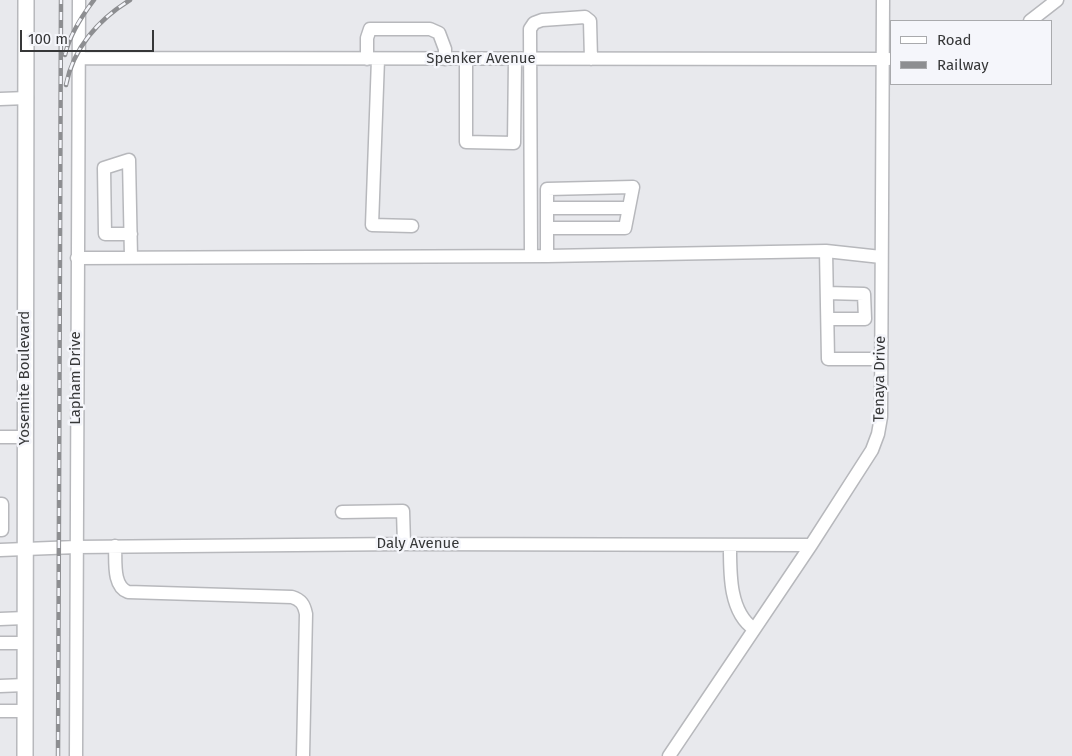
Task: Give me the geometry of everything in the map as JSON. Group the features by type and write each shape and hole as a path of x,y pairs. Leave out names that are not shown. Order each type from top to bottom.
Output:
{"main road":[{"name":"Yosemite Boulevard","path":"25,756 26,0"}],"street":[{"name":"Lapham Drive","path":"76,756 79,0"},
{"name":"Tenaya Drive","path":"668,756 811,545 872,450 878,434 881,417 881,257 886,59 883,0"},
{"path":"1031,20 1057,0"},
{"path":"531,256 530,29 534,23 542,20 563,17 585,17 590,21 591,59"},
{"path":"412,226 372,225 373,58 367,38 370,29 430,29 439,34 445,49 445,58"},
{"name":"Spenker Avenue","path":"79,58 886,59"},
{"path":"466,59 466,142 531,143"},
{"path":"514,143 515,59"},
{"path":"0,99 27,98"},
{"path":"131,234 105,234 104,168 130,160 130,197 131,234 131,257"},
{"path":"547,228 625,228 633,188 547,190 547,228 547,256"},
{"path":"547,208 629,208"},
{"path":"77,258 547,256 826,251 881,257"},
{"path":"826,251 828,359 881,359"},
{"path":"827,293 864,294 865,319 828,319"},
{"path":"0,437 25,437"},
{"path":"0,504 2,504 2,530 0,530"},
{"path":"342,512 403,511 404,544"},
{"name":"Daly Avenue","path":"0,550 115,546 404,544 811,545"},
{"path":"730,545 730,567 738,611 746,623 754,629"},
{"path":"115,546 118,581 123,590 128,592 292,597 299,599 304,606 306,614 302,756"},
{"path":"0,619 26,618"},
{"path":"0,643 25,643"},
{"path":"0,686 25,685"},
{"path":"0,711 25,711"}],"railway":[{"path":"58,756 61,0"},
{"path":"65,55 76,26 94,0"},
{"path":"66,85 75,59 89,36 108,16 130,0"}]}
